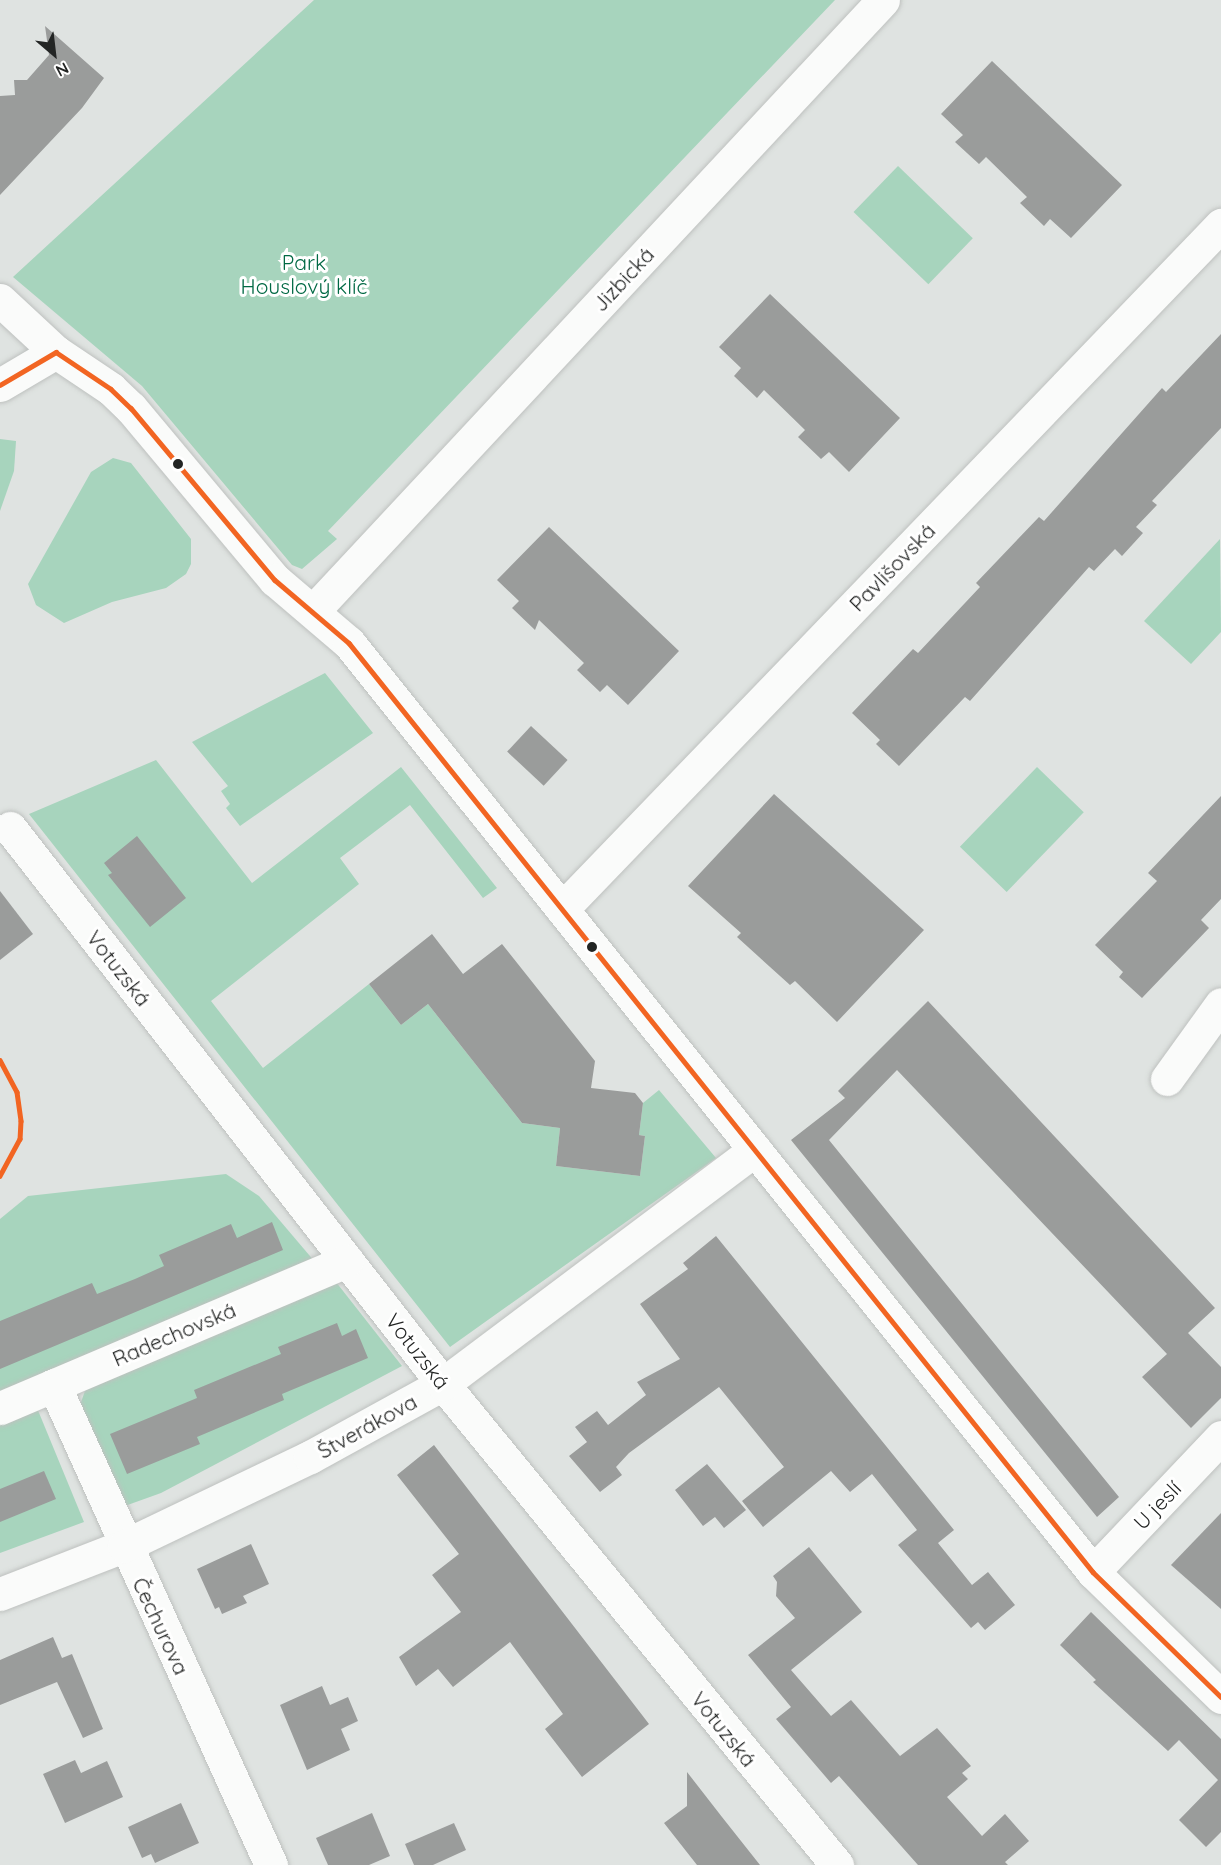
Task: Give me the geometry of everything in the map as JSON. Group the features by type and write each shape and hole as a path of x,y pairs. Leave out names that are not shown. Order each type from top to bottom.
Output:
{"street":[{"name":"Jizbická","path":"314,610 883,0"},
{"name":"Pavlišovská","path":"562,909 1221,225"},
{"path":"0,300 56,352 111,389 131,408 275,580 314,610 349,643 1093,1572 1221,1697"},
{"path":"0,385 56,352"},
{"name":"Votuzská","path":"10,828 443,1384 822,1860"},
{"path":"1167,1079 1221,1004"},
{"name":"Štverákova","path":"0,1593 124,1546 310,1457 443,1384 755,1150"},
{"name":"Radechovská","path":"0,1408 347,1261"},
{"name":"Čechurova","path":"54,1385 124,1546 271,1865"},
{"name":"U jeslí","path":"1093,1572 1221,1437"}],"green space":[{"name":"Park Houslový klíč","path":"314,0 835,0 328,531 337,539 302,569 292,565 142,386 13,277"},
{"path":"898,166 973,238 928,284 854,212"},
{"path":"0,439 16,441 14,471 0,511"},
{"path":"113,458 131,463 191,539 191,564 186,574 166,588 112,602 64,623 36,605 28,584 91,472"},
{"path":"1220,539 1221,632 1191,664 1144,621"},
{"path":"325,673 373,733 240,826 226,808 230,804 221,791 228,786 192,742"},
{"path":"156,760 252,883 401,767 497,888 483,898 410,805 340,858 359,884 211,1001 263,1068 369,984 401,1025 428,1004 522,1123 560,1128 556,1166 640,1176 645,1136 639,1135 643,1103 659,1090 716,1158 450,1347 29,814"},
{"path":"1037,767 1084,812 1007,892 960,847"},
{"path":"226,1174 259,1196 315,1262 0,1393 0,1219 28,1196"},
{"path":"336,1282 402,1366 161,1493 122,1507 80,1405 86,1388"},
{"path":"37,1408 84,1522 0,1553 0,1423"}],"building":[{"path":"45,26 104,78 82,108 0,195 0,96 15,95 14,80 27,80 49,55"},
{"path":"992,61 1122,185 1071,238 1050,219 1044,226 1020,203 1027,197 986,157 979,164 955,142 963,135 941,114"},
{"path":"770,294 900,418 849,472 829,452 821,459 798,437 805,430 764,390 757,398 734,376 741,368 719,347"},
{"path":"1221,334 1221,428 1152,501 1157,505 1136,527 1143,533 1122,556 1115,549 1094,571 1089,567 970,701 965,697 899,766 876,744 880,740 852,713 913,649 918,653 980,587 976,583 1039,517 1044,521 1162,388 1166,392"},
{"path":"549,527 679,651 628,705 607,685 600,692 577,670 584,663 539,620 535,630 512,608 519,601 497,580"},
{"path":"531,726 568,760 544,786 507,752"},
{"path":"774,794 924,930 837,1022 795,981 790,985 737,937 741,933 688,886"},
{"path":"1221,796 1221,899 1201,920 1209,928 1142,998 1119,977 1123,972 1095,945 1157,881 1148,873"},
{"path":"137,836 186,898 150,927 108,875 112,873 104,863"},
{"path":"0,891 33,934 0,960"},
{"path":"432,934 463,974 502,944 595,1061 591,1088 635,1093 643,1103 639,1135 645,1136 640,1176 556,1166 560,1128 522,1123 428,1004 401,1025 369,984"},
{"path":"928,1001 1215,1308 1188,1333 1221,1367 1221,1398 1191,1428 1142,1377 1167,1354 897,1070 829,1140 1119,1497 1097,1517 791,1140 845,1098 838,1091"},
{"path":"272,1222 283,1250 0,1369 0,1321 92,1283 97,1294 135,1279 164,1266 159,1255 231,1224 237,1238"},
{"path":"716,1236 954,1530 938,1543 972,1585 988,1572 1015,1605 985,1630 978,1622 971,1628 898,1545 917,1530 872,1474 850,1492 831,1471 763,1527 742,1501 784,1467 719,1387 629,1453 616,1467 622,1475 600,1492 569,1456 587,1442 575,1427 597,1411 608,1425 646,1395 637,1382 680,1359 640,1304 688,1269 683,1263"},
{"path":"337,1323 342,1336 356,1329 368,1358 282,1394 284,1400 197,1437 200,1444 127,1474 110,1434 197,1398 194,1390 281,1354 278,1347"},
{"path":"434,1445 649,1724 582,1777 545,1729 563,1714 510,1642 453,1687 438,1669 416,1686 399,1657 461,1612 432,1575 459,1554 397,1475"},
{"path":"707,1464 746,1510 724,1528 715,1517 703,1526 675,1490"},
{"path":"44,1471 56,1499 0,1522 0,1489"},
{"path":"1221,1513 1221,1609 1171,1565"},
{"path":"251,1544 269,1584 243,1596 247,1603 222,1614 219,1607 215,1609 197,1569"},
{"path":"809,1547 862,1612 791,1670 831,1716 851,1700 900,1756 937,1728 971,1766 962,1773 968,1779 947,1797 982,1836 1005,1814 1029,1841 1005,1862 1008,1865 918,1865 839,1776 831,1783 776,1719 791,1707 748,1655 795,1618 776,1596 777,1582 773,1576"},
{"path":"1091,1612 1221,1739 1221,1832 1206,1847 1179,1820 1218,1780 1179,1740 1168,1751 1093,1682 1096,1680 1060,1645"},
{"path":"53,1637 62,1658 72,1654 103,1729 83,1738 57,1682 0,1705 0,1660"},
{"path":"322,1686 330,1705 348,1697 358,1721 341,1729 350,1750 307,1770 280,1705"},
{"path":"75,1760 81,1773 107,1761 123,1797 65,1823 43,1774"},
{"path":"687,1772 760,1865 697,1865 664,1823 687,1806"},
{"path":"181,1803 199,1843 155,1863 151,1854 142,1858 128,1827"},
{"path":"372,1813 390,1856 369,1865 328,1865 316,1838"},
{"path":"454,1823 466,1850 433,1865 414,1865 405,1844"}],"transit line":[{"path":"56,352 111,389 131,408 275,580 349,643 1093,1572 1221,1697"},
{"path":"0,385 56,352"},
{"path":"0,1060 17,1092 21,1121 20,1139 0,1176"}]}
